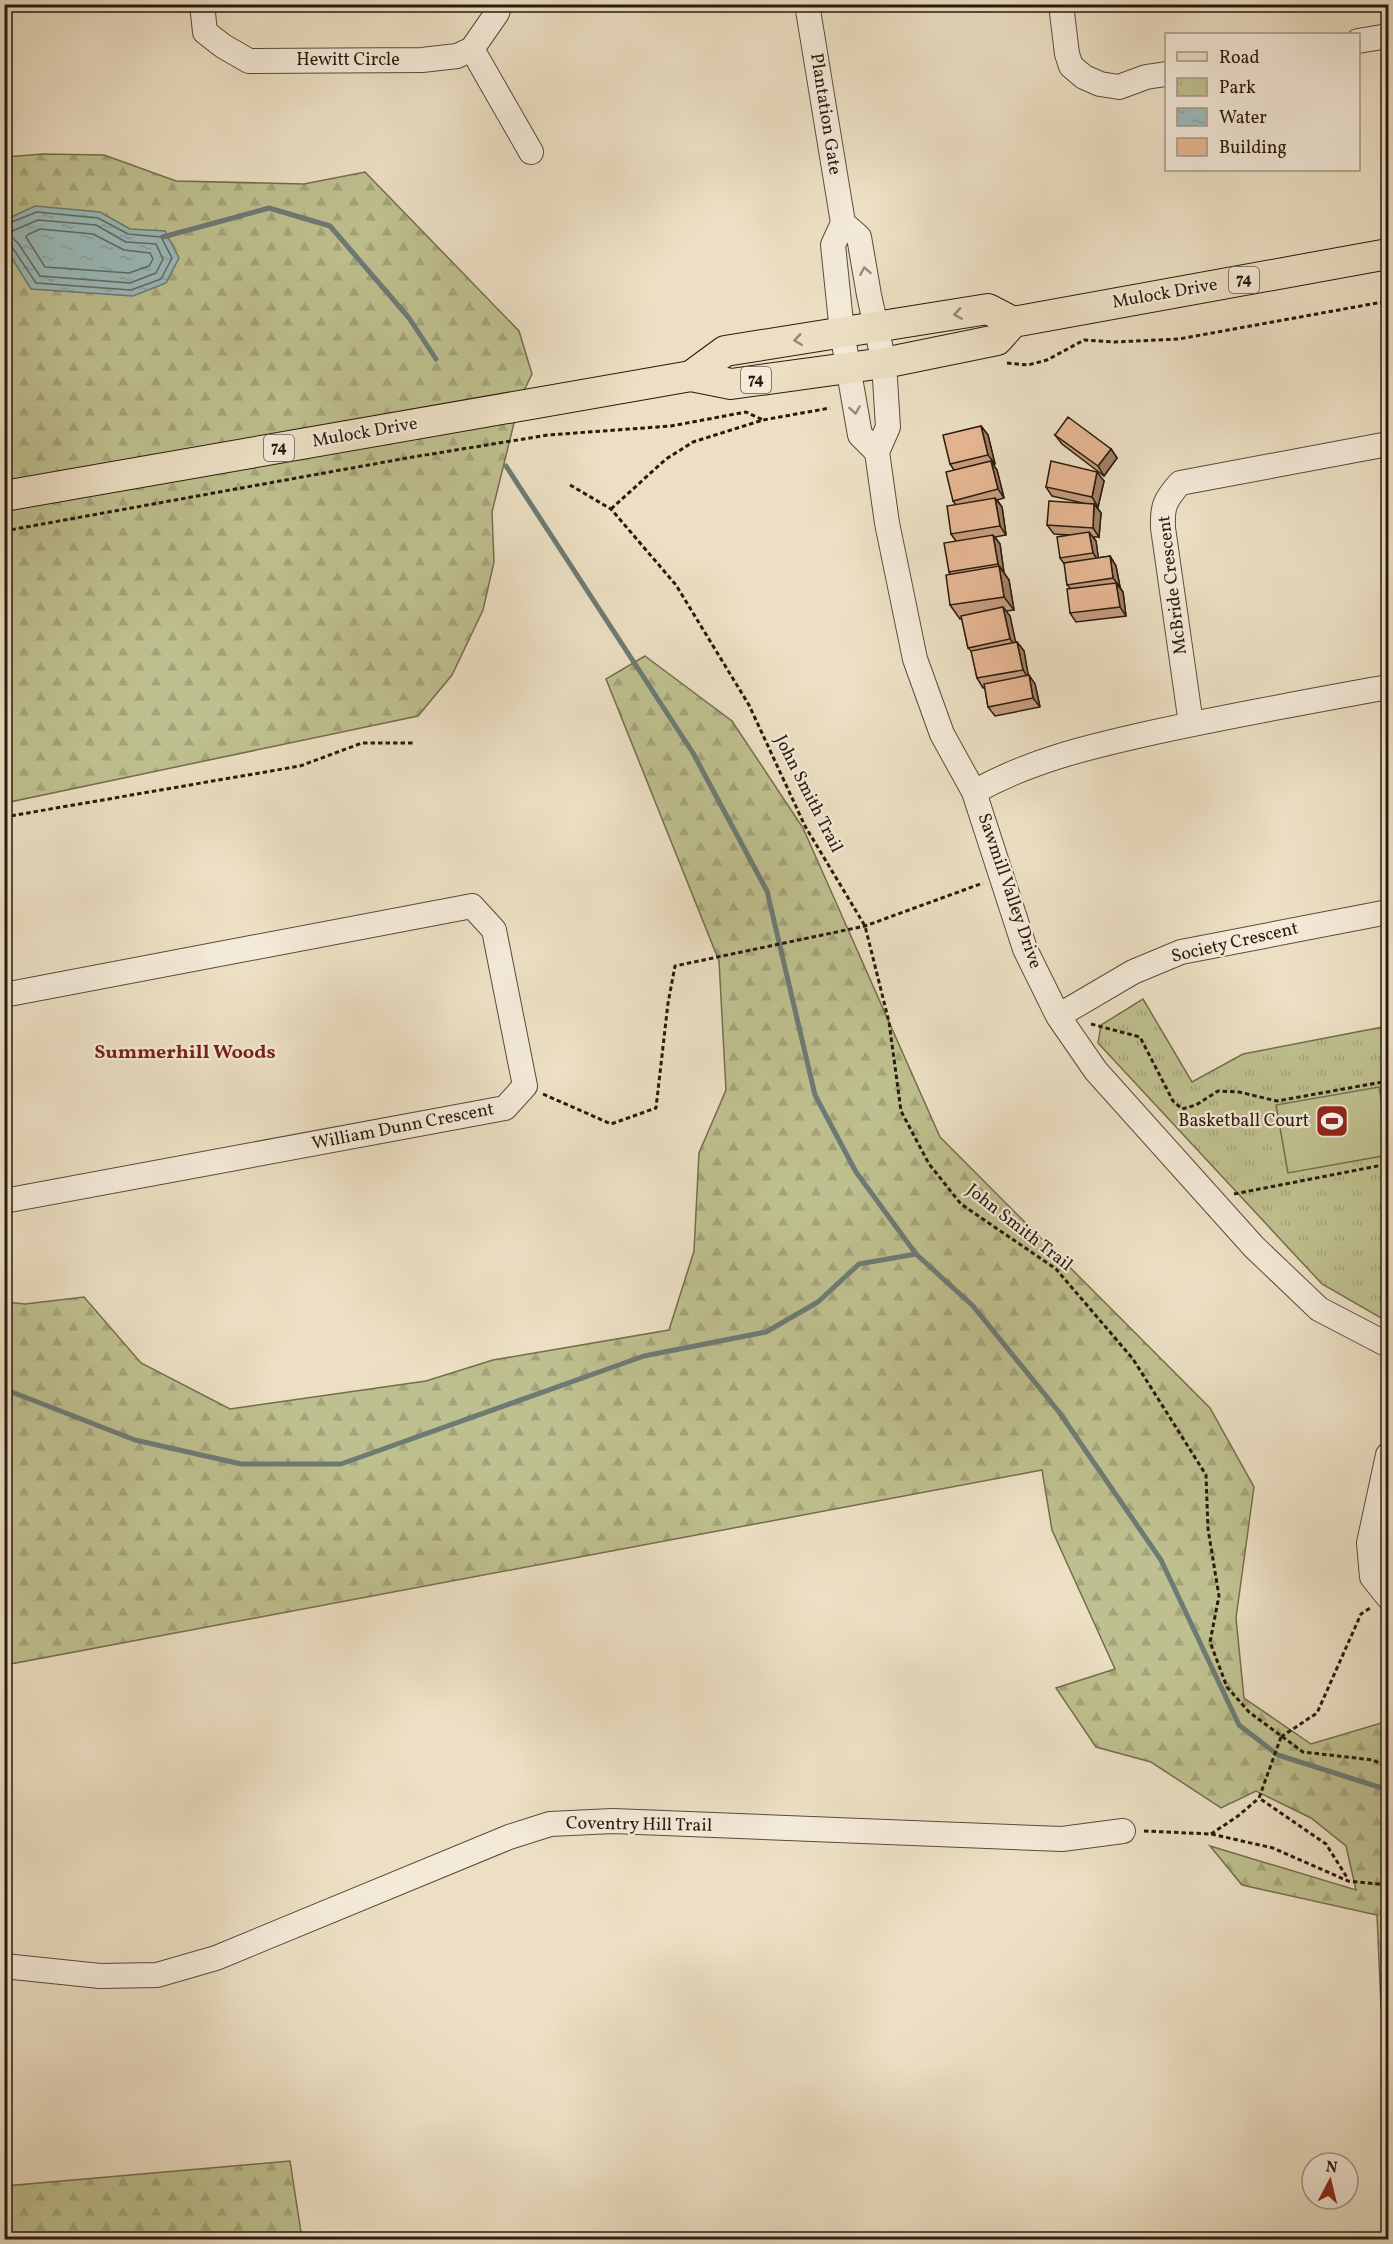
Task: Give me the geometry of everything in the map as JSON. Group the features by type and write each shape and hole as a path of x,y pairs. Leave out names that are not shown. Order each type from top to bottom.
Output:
{"main road":[{"name":"Mulock Drive","path":"691,376 725,351 988,309 1013,322 1389,254"},
{"name":"Mulock Drive","path":"4,496 691,376 731,384 884,363 997,340 1013,322"}],"street":[{"name":"Hewitt Circle","path":"201,4 205,32 249,61 422,60 457,56 472,50"},
{"path":"500,4 497,13 472,50 531,152"},
{"name":"Plantation Gate","path":"807,4 843,223 834,244 842,332"},
{"path":"1061,4 1067,54 1071,66 1084,76 1100,84 1119,87 1146,77 1165,74"},
{"path":"1360,41 1389,36"},
{"name":"Plantation Gate","path":"843,223 859,237 884,363"},
{"path":"842,332 860,435 877,452"},
{"name":"Sawmill Valley Drive","path":"884,363 888,427 877,452 887,523 915,658 942,734 974,792 1025,949 1058,1016 1096,1071 1254,1248 1319,1309 1389,1345"},
{"name":"McBride Crescent","path":"1191,724 1163,528 1162,513 1167,498 1180,483 1389,444"},
{"path":"974,792 1008,774 1046,759 1091,746 1191,724 1389,687"},
{"path":"4,996 472,906 494,930 525,1086"},
{"name":"Society Crescent","path":"1058,1016 1133,972 1181,952 1389,912"},
{"name":"William Dunn Crescent","path":"4,1202 505,1108 525,1086"},
{"path":"1388,1597 1372,1576 1369,1543 1389,1455"},
{"name":"Coventry Hill Trail","path":"4,1966 100,1976 157,1975 216,1958 508,1837 550,1824 613,1821 1062,1839 1123,1831"}],"path":[{"path":"1000,362 1028,365 1047,360 1084,340 1115,342 1179,339 1389,301"},
{"path":"611,508 666,459 693,442 763,420 830,408"},
{"path":"4,531 407,458 548,435 671,426 746,412 763,420"},
{"name":"John Smith Trail","path":"570,485 611,508 676,585 749,705 805,826 865,926 889,1022 900,1111 929,1164 961,1204 1056,1269 1133,1359 1206,1475 1208,1529 1219,1596 1210,1642 1227,1687 1249,1712 1303,1752 1373,1760 1389,1768"},
{"path":"4,817 300,766 362,743 414,743"},
{"path":"525,1086 611,1124 656,1108 668,1003 675,966 865,926 987,882 1004,879"},
{"path":"1058,1016 1140,1037 1173,1101 1182,1109 1196,1105 1218,1091 1239,1092 1276,1101 1389,1081"},
{"path":"1212,1199 1389,1164"},
{"path":"1210,1834 1238,1816 1259,1798 1281,1737 1317,1713 1360,1614 1388,1597"},
{"path":"1259,1798 1326,1844 1348,1881"},
{"path":"1123,1831 1210,1834 1273,1848 1348,1881 1389,1885"}],"green space":[{"path":"43,154 104,155 176,181 304,184 365,172 519,331 532,374 520,399 492,512 494,562 483,610 452,675 418,716 5,803 5,157"},
{"path":"645,656 732,721 803,828 940,1137 1210,1408 1254,1487 1236,1618 1244,1698 1311,1744 1388,1721 1388,2004 1381,2006 1377,1915 1242,1885 1210,1846 1356,1890 1346,1846 1311,1818 1256,1791 1221,1808 1151,1762 1096,1747 1056,1688 1115,1669 1052,1530 1042,1470 5,1665 5,1302 25,1304 84,1297 141,1363 230,1409 426,1381 493,1360 669,1330 694,1251 699,1153 726,1090 719,961 606,679"},
{"path":"1143,999 1192,1082 1243,1054 1388,1026 1388,1322 1322,1284 1098,1043 1101,1025"},
{"name":"Basketball Court","path":"1379,1087 1388,1137 1388,1155 1288,1173 1276,1105"},
{"path":"290,2161 302,2239 5,2239 5,2186"}],"water":[{"path":"35,206 100,212 130,229 165,231 179,258 166,283 133,296 31,289 5,247 5,220"}],"building":[{"path":"1068,417 1111,449 1098,466 1055,435"},
{"path":"981,426 988,455 950,464 943,435"},
{"path":"991,461 998,489 953,501 946,472"},
{"path":"1051,461 1097,472 1092,497 1046,487"},
{"path":"995,498 1000,526 951,534 947,506"},
{"path":"1049,501 1094,504 1093,528 1047,525"},
{"path":"1089,532 1093,553 1060,558 1057,537"},
{"path":"993,535 998,564 949,572 944,543"},
{"path":"1110,556 1113,578 1067,585 1064,563"},
{"path":"999,566 1004,597 950,605 946,575"},
{"path":"1116,583 1120,607 1070,613 1067,589"},
{"path":"1003,607 1010,639 968,648 961,616"},
{"path":"1017,642 1023,670 977,678 971,651"},
{"path":"1029,675 1033,698 988,707 984,684"}],"waterway":[{"path":"163,237 269,208 330,226 409,318 436,359"},
{"path":"506,466 693,753 767,891 815,1095 856,1172 916,1254 973,1306 1059,1412 1161,1560 1239,1725 1278,1755 1388,1790"},
{"path":"4,1389 135,1440 241,1464 341,1464 644,1356 766,1332 818,1302 859,1264 916,1254"}],"place":[{"name":"Basketball Court","path":"1332,1121"}],"district":[{"name":"Summerhill Woods","path":"185,1053"}]}
